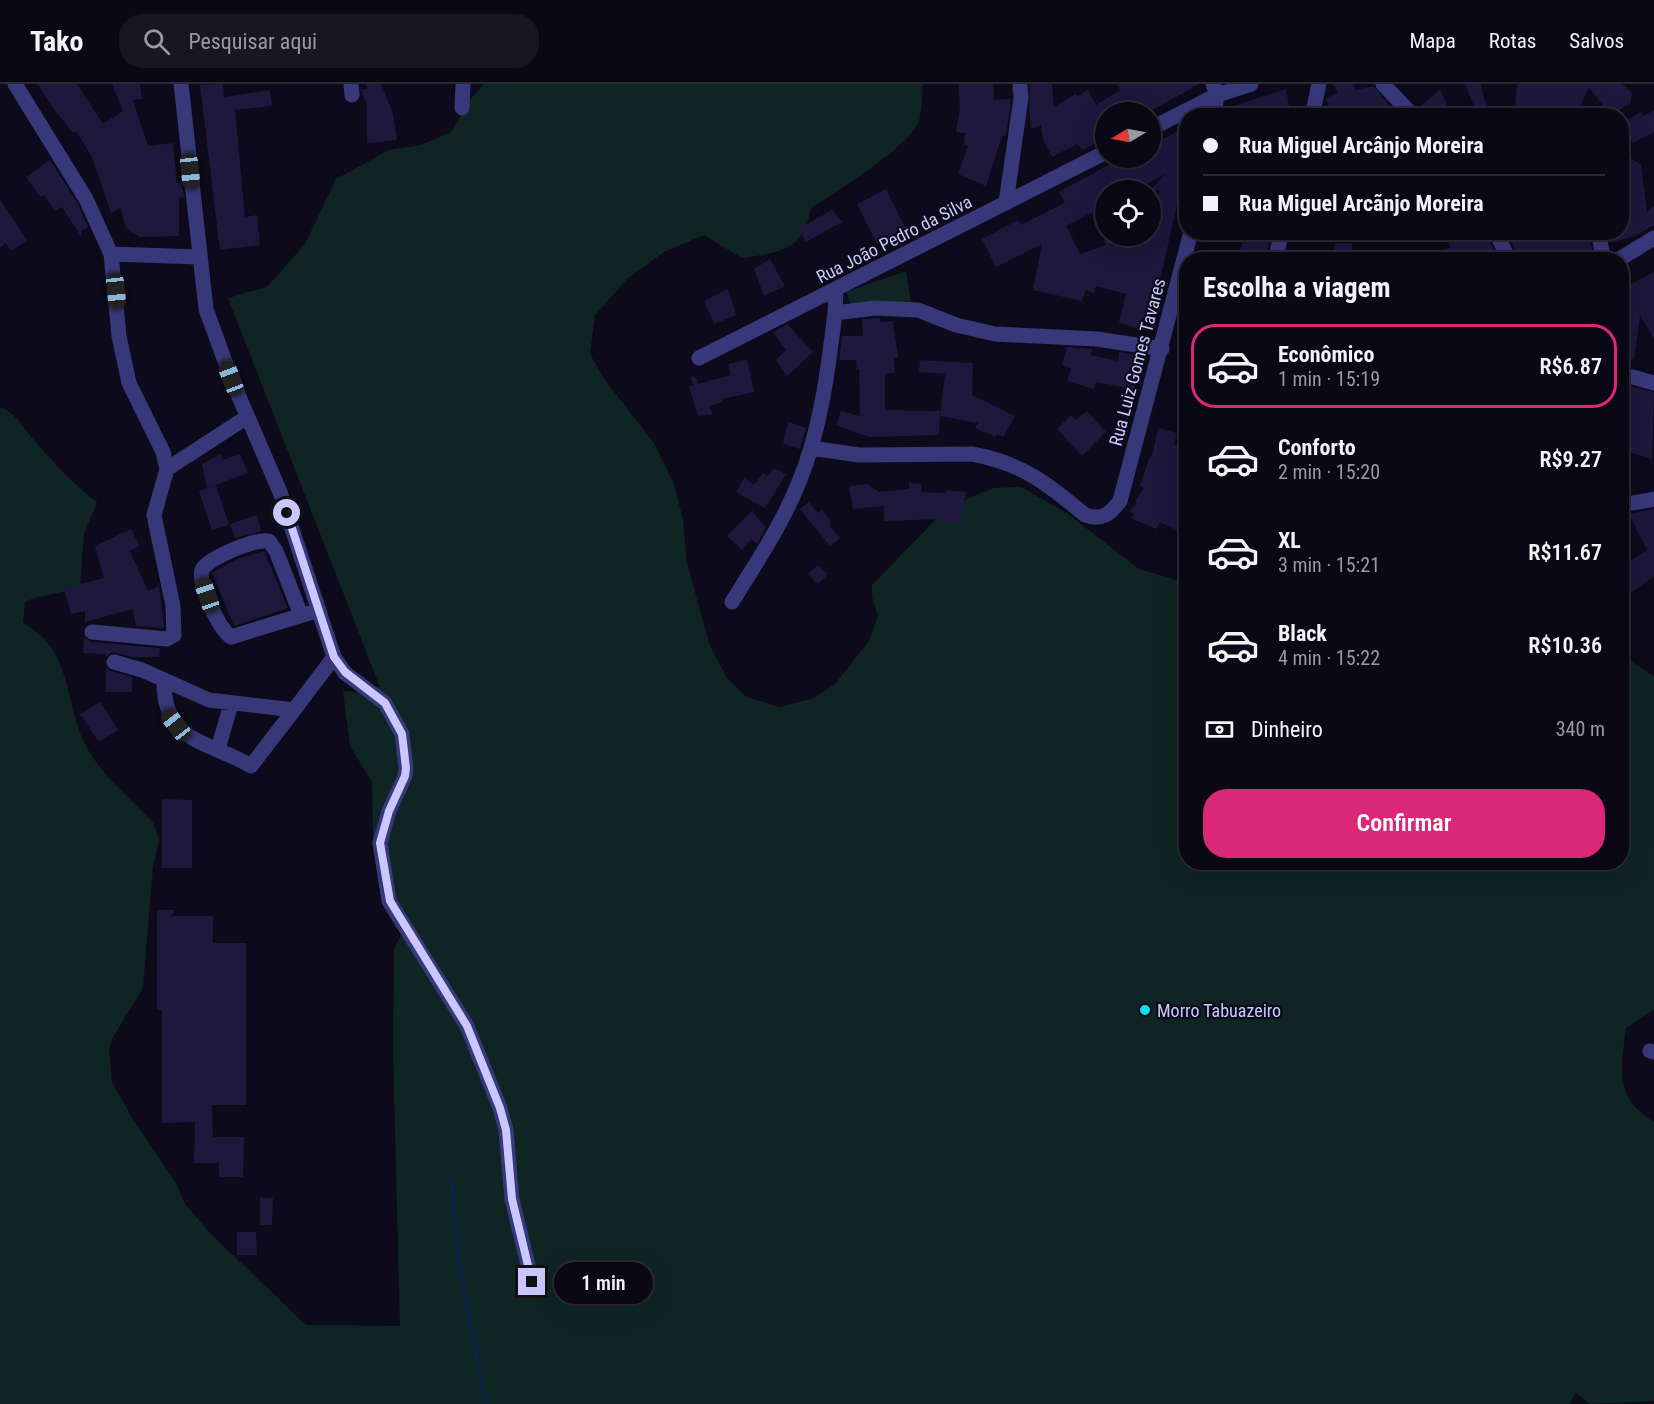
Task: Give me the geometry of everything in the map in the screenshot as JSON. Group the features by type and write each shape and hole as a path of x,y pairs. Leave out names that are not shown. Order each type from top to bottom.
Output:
{"street":[{"path":"15,84 86,199 111,254 119,336 129,383 163,452 167,469 154,515 173,606 174,635 168,639 93,632"},
{"path":"181,84 206,309 247,417 280,492 334,657 345,672 385,703 402,734 405,776 389,811 380,843 390,901 467,1026 500,1108 506,1130 512,1199 532,1282"},
{"path":"462,108 463,84"},
{"path":"1006,203 1019,109 1020,84"},
{"path":"1185,108 1215,90 1251,84"},
{"path":"1314,108 1319,84"},
{"path":"1383,84 1406,108"},
{"path":"1214,108 1215,90"},
{"path":"1161,122 1179,112"},
{"name":"Rua João Pedro da Silva","path":"699,358 1095,158"},
{"path":"1629,253 1654,238"},
{"path":"111,254 199,257"},
{"name":"Rua Luiz Gomes Tavares","path":"811,448 859,455 972,454 989,457 1028,471 1085,515 1096,519 1113,510 1120,501 1179,280"},
{"path":"732,602 785,513 811,448 828,374 836,290"},
{"path":"835,313 875,308 918,310 956,325 994,334 1097,339 1162,348"},
{"path":"1629,375 1651,380"},
{"path":"167,469 247,417"},
{"path":"1629,504 1654,499"},
{"path":"301,615 276,550 269,541 256,540 209,562 202,570 202,579 219,625 231,637 319,610"},
{"path":"164,680 164,702 168,714 176,725 192,738 251,766 334,657"},
{"path":"114,662 142,670 209,700 294,710"},
{"path":"218,749 231,704"}],"green space":[{"path":"484,84 923,84 920,117 913,131 871,168 811,208 803,233 788,247 768,254 742,258 704,235 664,252 627,279 595,315 590,354 604,379 654,443 674,484 683,520 687,563 710,646 727,678 746,697 780,707 814,698 835,684 869,641 878,616 872,597 872,585 942,513 969,498 994,488 1021,487 1068,514 1139,569 1179,581 1179,870 1629,870 1629,660 1654,676 1654,1010 1626,1028 1622,1069 1626,1092 1632,1102 1654,1122 1654,1401 1590,1404 1576,1393 1569,1404 0,1404 0,407 15,417 56,464 97,502 84,534 80,588 25,602 23,622 48,643 56,655 66,680 80,734 86,746 108,777 153,822 159,840 153,867 143,988 113,1037 109,1049 112,1082 131,1116 176,1183 185,1204 210,1233 306,1325 400,1326 393,1051 394,948 403,932 376,855 373,838 372,782 350,746 343,691 366,693 380,687 228,298 267,287 305,244 336,179 389,150 421,145 451,132 468,102"},
{"path":"906,271 911,302 852,306 846,292"}],"building":[{"path":"38,84 77,84 103,124 123,111 112,84 140,84 142,99 133,100 148,146 173,143 177,183 182,182 184,197 179,198 179,236 140,237 129,231 124,223 121,207 111,213 92,157 76,131 73,133 52,107"},
{"path":"223,84 224,97 270,90 272,106 235,110 245,217 257,215 260,245 220,250 200,85"},
{"path":"366,84 381,84 393,114 397,140 367,143 367,106 361,90 368,88"},
{"path":"958,84 994,84 994,100 1011,99 1006,136 1002,136 986,186 958,174 968,146 964,144 965,133 956,132 960,107"},
{"path":"1030,84 1052,84 1054,107 1075,94 1078,96 1088,90 1095,103 1095,143 1083,150 1077,144 1052,157 1043,140 1041,125 1032,129 1029,111"},
{"path":"1117,84 1199,84 1161,105 1161,102 1101,102 1120,90"},
{"path":"1333,84 1354,84 1355,90 1374,86 1389,105 1380,108 1329,108 1326,98 1338,93"},
{"path":"1465,84 1481,84 1489,108 1475,108"},
{"path":"1517,84 1622,84 1632,93 1630,104 1623,108 1605,108 1589,87 1579,108 1515,108"},
{"path":"1286,89 1289,106 1283,108 1228,108"},
{"path":"1440,89 1448,108 1419,108"},
{"path":"1654,110 1654,132 1633,143 1629,138 1629,119 1641,112 1643,116"},
{"path":"1179,131 1179,195 1149,331 1119,323 1126,294 1096,286 1094,293 1086,290 1082,301 1033,290 1042,244 996,267 982,239 1018,220 1021,225 1065,203 1059,192 1103,168 1161,168 1161,140"},
{"path":"1629,157 1641,165 1647,212 1654,206 1654,225 1629,238"},
{"path":"50,160 78,204 88,227 81,231 82,238 62,207 55,211 44,195 40,197 26,177"},
{"path":"886,189 906,229 877,244 857,204"},
{"path":"0,199 27,240 11,251 6,243 0,247"},
{"path":"832,210 842,222 806,242 799,229"},
{"path":"1243,240 1270,240 1267,252 1240,252"},
{"path":"1447,240 1489,240 1495,252 1441,252 1451,247"},
{"path":"1510,240 1590,240 1593,252 1516,252"},
{"path":"1335,243 1352,243 1352,252 1335,252"},
{"path":"770,259 785,286 764,296 754,269"},
{"path":"1654,272 1654,339 1640,315 1634,359 1629,358 1629,285"},
{"path":"728,289 736,315 714,324 704,301"},
{"path":"880,318 880,322 893,321 898,358 894,358 895,373 885,374 885,410 940,411 939,435 869,437 836,425 841,411 860,416 859,369 857,369 856,360 839,360 842,336 863,336 862,319"},
{"path":"787,324 813,352 787,376 776,360 786,350 773,332"},
{"path":"1067,347 1092,349 1091,355 1118,361 1119,352 1142,356 1134,389 1096,382 1094,389 1067,381 1071,368 1062,365"},
{"path":"747,360 754,392 722,399 722,402 709,406 713,414 698,416 689,386 693,385 691,377 695,376 698,384 731,375 728,364"},
{"path":"920,360 973,363 972,395 1015,416 1003,437 997,434 996,437 975,428 978,423 940,416 945,374 919,372"},
{"path":"1629,386 1654,392 1652,459 1629,452"},
{"path":"1087,411 1106,432 1082,456 1057,429 1071,415 1076,420"},
{"path":"788,422 806,428 800,449 783,444"},
{"path":"1158,428 1177,433 1174,445 1179,446 1179,531 1160,522 1156,529 1131,518 1134,514 1130,511 1144,488 1140,486 1150,456 1152,457"},
{"path":"220,454 223,460 240,454 248,473 207,488 202,464"},
{"path":"774,468 786,474 765,508 736,492 744,478 754,485 763,473 767,476"},
{"path":"909,483 921,484 922,492 945,493 946,490 966,492 960,524 942,522 943,519 884,521 884,506 853,509 849,486 868,484 879,492 909,489"},
{"path":"216,485 229,525 212,530 199,491"},
{"path":"809,502 818,513 822,510 831,521 830,527 840,538 830,546 800,509"},
{"path":"1654,509 1654,576 1629,594 1629,562 1647,550 1629,514"},
{"path":"752,511 766,527 757,544 752,539 742,550 727,536"},
{"path":"257,515 261,531 236,538 230,524"},
{"path":"131,529 140,546 130,551 148,591 159,586 164,628 136,626 133,609 85,622 85,611 71,614 64,588 104,578 95,546"},
{"path":"264,551 288,608 234,626 212,573 237,559"},
{"path":"818,565 828,574 818,584 808,574"},
{"path":"84,637 91,642 160,648 159,657 133,657 112,652 106,657 106,654 83,653"},
{"path":"106,667 111,671 132,677 132,692 106,692"},
{"path":"100,702 118,730 99,742 80,714"},
{"path":"162,799 192,800 192,868 162,868"},
{"path":"157,910 175,910 171,916 213,916 213,943 246,943 246,1105 212,1105 213,1137 244,1137 243,1177 219,1177 219,1163 194,1163 195,1122 162,1123 162,1010 157,1010"},
{"path":"260,1197 273,1198 272,1225 260,1225"},
{"path":"237,1232 256,1232 257,1255 237,1255"}],"waterway":[{"path":"451,1179 458,1255 485,1404"}],"place":[{"name":"Morro Tabuazeiro","path":"1145,1010"}],"route":[{"path":"287,513 338,665 385,703 395,717 402,734 405,776 381,832 380,843 390,901 403,926 434,970 467,1026 500,1108 506,1130 512,1199 532,1282"}]}
